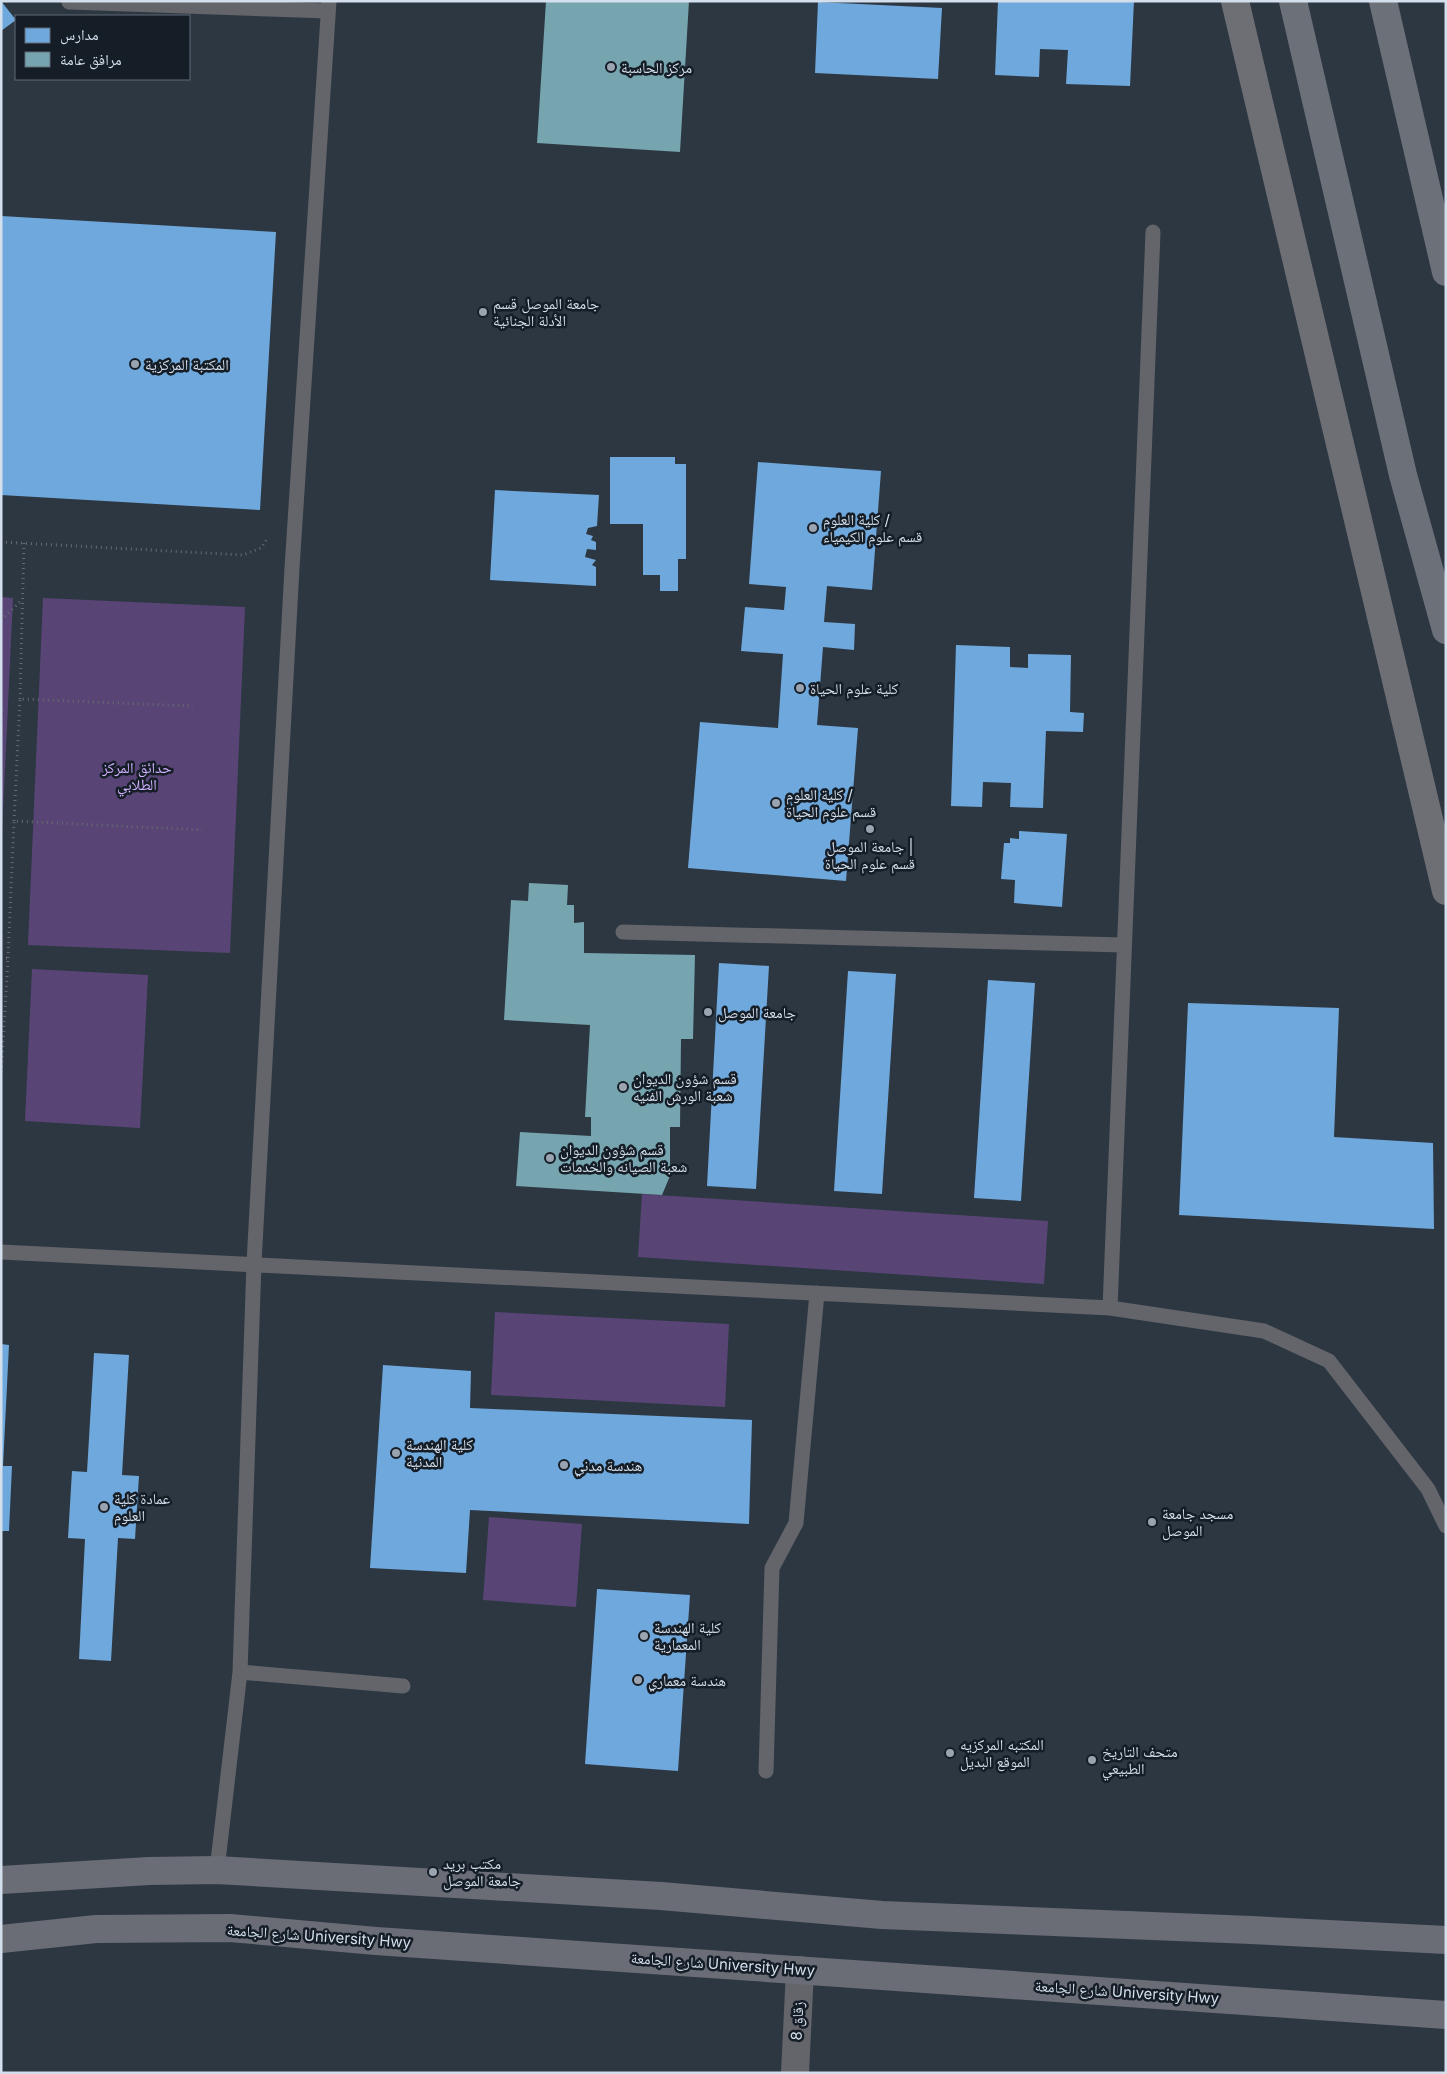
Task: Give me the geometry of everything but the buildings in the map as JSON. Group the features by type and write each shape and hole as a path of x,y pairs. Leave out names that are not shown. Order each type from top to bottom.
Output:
{"highway":[{"path":"1293,1 1403,475 1446,630"},
{"path":"1384,1 1446,272"}],"main road":[{"path":"1235,1 1446,891"},
{"path":"1,1880 149,1871 216,1870 661,1896 882,1915 1446,1940"},
{"name":"شارع الجامعة University Hwy","path":"1,1939 96,1929 230,1928 386,1942 1446,2015"}],"street":[{"name":"زقاق 8","path":"794,2073 800,1970"}],"lane":[{"path":"69,2 329,6 292,568 254,1263 240,1672 216,1870"},
{"path":"1110,1308 1153,232"},
{"path":"622,932 1124,946"},
{"path":"1,1252 254,1263 1110,1308 1264,1331 1329,1361 1428,1489 1446,1526"},
{"path":"766,1771 772,1568 796,1522 817,1293"},
{"path":"240,1672 403,1686"}],"path":[{"path":"1,542 243,555 261,548 269,537"},
{"path":"1,1077 20,699 24,543"},
{"path":"1,620 23,600"},
{"path":"20,699 193,706"},
{"path":"14,821 202,830"},
{"path":"1,958 8,958"}],"green space":[{"path":"1,597 13,598 1,854"},
{"name":"حدائق المركز الطلابي","path":"43,598 245,607 230,953 28,945"},
{"path":"32,969 148,975 140,1128 25,1121"},
{"path":"642,1194 1048,1221 1044,1284 638,1257"},
{"path":"495,1312 729,1324 725,1407 491,1395"},
{"path":"489,1517 582,1524 576,1607 483,1600"}],"place":[{"name":"مركز الحاسبة","path":"611,67"},
{"name":"جامعة الموصل قسم الأدلة الجنائية","path":"483,312"},
{"name":"المكتبة المركزية","path":"135,364"},
{"name":"كلية العلوم / قسم علوم الكيمياء","path":"813,528"},
{"name":"كلية علوم الحياة","path":"800,688"},
{"name":"كلية العلوم / قسم علوم الحياة","path":"776,803"},
{"name":"جامعة الموصل | قسم علوم الحياة","path":"870,829"},
{"name":"جامعة الموصل","path":"708,1012"},
{"name":"قسم شؤون الديوان شعبة الورش الفنيه","path":"623,1087"},
{"name":"قسم شؤون الديوان شعبة الصيانه والخدمات","path":"550,1158"},
{"name":"كلية الهندسة المدنية","path":"396,1453"},
{"name":"هندسة مدني","path":"564,1465"},
{"name":"عمادة كلية العلوم","path":"104,1507"},
{"name":"مسجد جامعة الموصل","path":"1152,1522"},
{"name":"كلية الهندسة المعمارية","path":"644,1636"},
{"name":"هندسة معماري","path":"638,1680"},
{"name":"المكتبه المركزيه الموقع البديل","path":"950,1753"},
{"name":"متحف التاريخ الطبيعي","path":"1092,1760"},
{"name":"مكتب بريد جامعة الموصل","path":"433,1872"}]}
